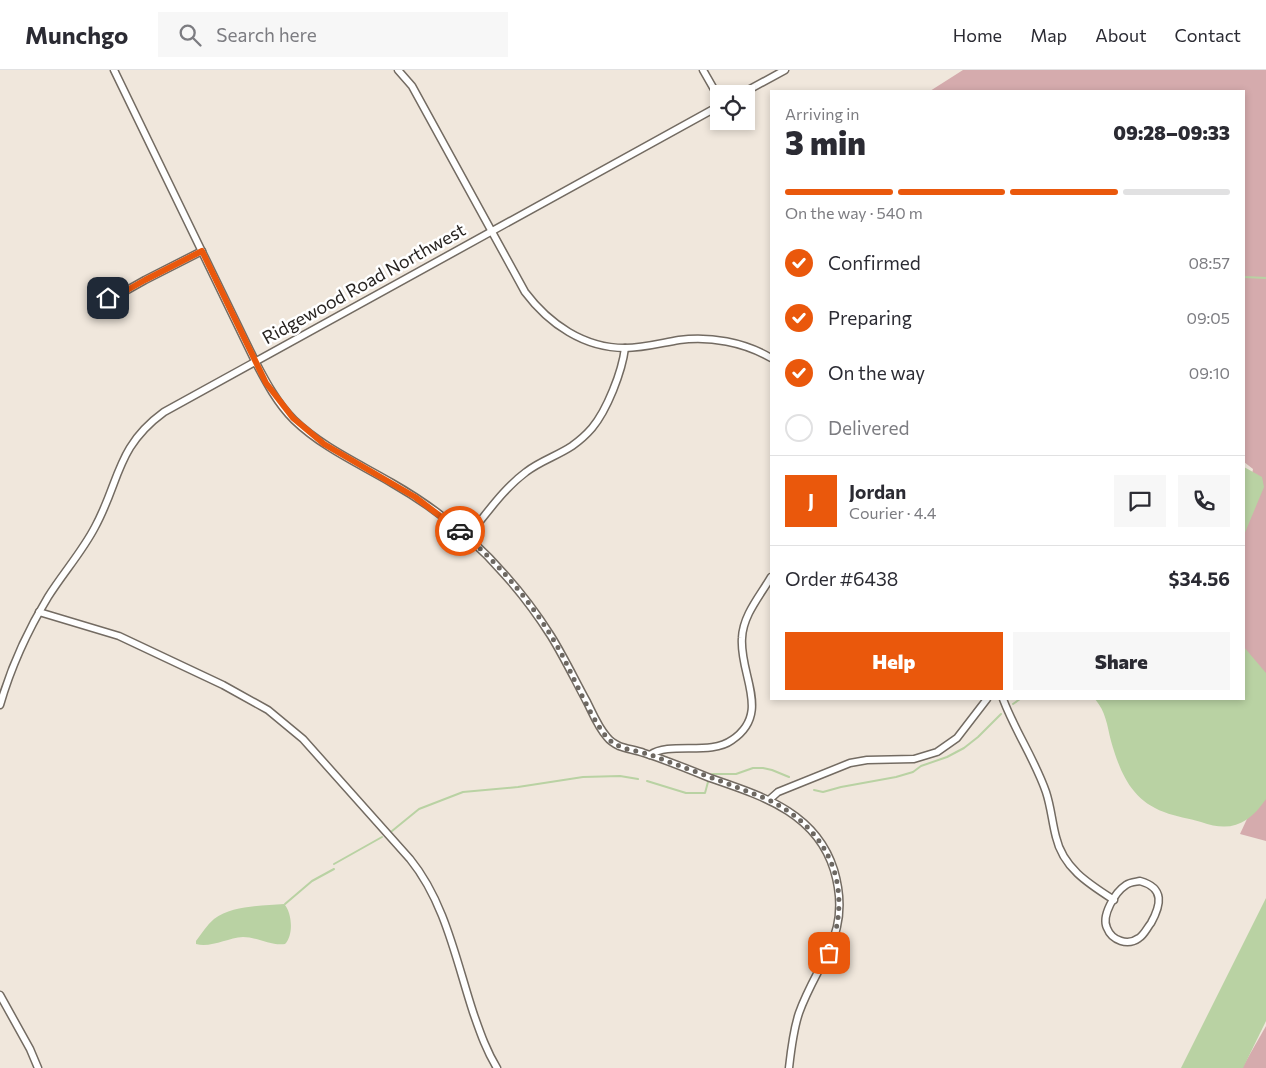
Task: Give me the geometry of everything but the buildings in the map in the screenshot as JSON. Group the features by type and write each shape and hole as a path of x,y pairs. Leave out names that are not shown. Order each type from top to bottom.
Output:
{"street":[{"path":"114,70 255,361 278,401 293,418 309,433 348,459 415,497 467,537 503,573 538,616 561,652 607,737 619,746 650,755 769,800 797,816 819,840 834,868 840,901 839,920 834,939 800,1012 794,1030 789,1068"},
{"path":"398,70 412,86 525,292 547,317 563,330 582,339 602,345 625,348 680,340 712,340 745,345 770,358"},
{"path":"703,70 712,85"},
{"path":"755,86 785,70"},
{"name":"Ridgewood Road Northwest","path":"0,705 11,672 39,612 95,527 124,457 140,432 164,412 710,111"},
{"path":"122,293 202,251"},
{"path":"467,537 500,497 524,473 570,447 592,428 599,419 612,391 624,357 625,348"},
{"path":"650,755 660,750 724,745 744,730 752,714 753,706 751,687 742,658 743,631 753,606 770,579"},
{"path":"39,612 119,636 223,685 268,710 303,739 412,861 424,878 445,924 484,1043 497,1068"},
{"path":"769,800 778,792 850,763 867,760 914,759 937,752 957,738 986,700"},
{"path":"1002,700 1046,793 1056,839 1063,855 1080,877 1114,900"},
{"path":"1134,882 1146,883 1156,891 1159,901 1158,911 1145,933 1139,938 1131,942 1122,942 1108,932 1105,925 1105,916 1114,900 1123,887 1134,882"},
{"path":"0,995 30,1049 38,1068"}],"shaded area":[{"path":"963,70 1266,70 1266,692 1245,660 1245,513 1253,469 1245,463 1245,90 932,90"},
{"path":"1245,468 1262,477 1264,487 1245,533"},
{"path":"1245,648 1266,673 1266,799 1260,808 1246,820 1238,824 1221,827 1169,814 1153,807 1143,800 1128,784 1118,763 1104,714 1096,700 1245,700"},
{"path":"1266,778 1266,841 1240,834"},
{"path":"1266,898 1266,1021 1243,1068 1181,1068"},
{"path":"284,904 289,912 291,924 290,935 285,944 274,944 243,937 207,945 196,944 196,941 209,924 222,914 248,907"},
{"path":"1266,1026 1266,1068 1242,1068"}],"waterway":[{"path":"1245,277 1266,278"},
{"path":"1013,704 1019,700"},
{"path":"814,790 823,792 913,772 921,766 947,757 964,748 1001,714"},
{"path":"712,774 736,774 753,768 763,768 789,777"},
{"path":"392,831 419,809 463,792 518,787 583,777 620,776 638,779"},
{"path":"647,781 686,793 705,793 708,782"},
{"path":"334,864 382,837"},
{"path":"285,904 312,881 334,869"}],"way so far":[{"path":"460,531 486,554 520,592 561,652 598,723 612,742 769,800 797,816 808,827 819,840 827,854 834,868 838,885 840,901 839,920 829,953"}],"route":[{"path":"108,298 116,300 122,293 202,251 266,383 293,418 324,444 415,497 460,531"}]}
